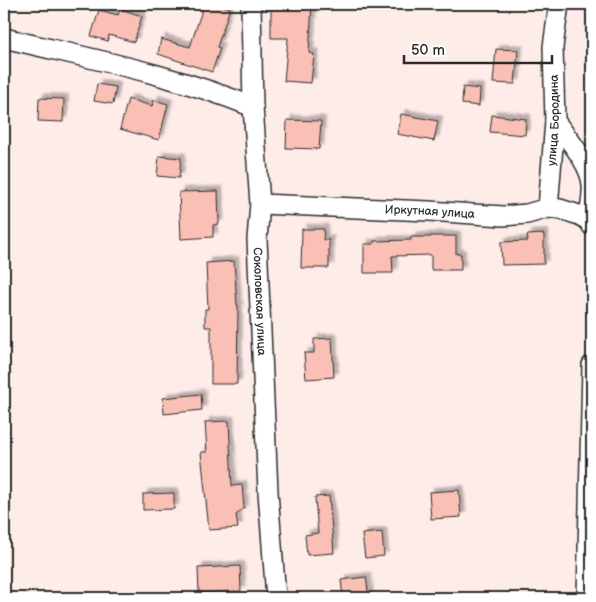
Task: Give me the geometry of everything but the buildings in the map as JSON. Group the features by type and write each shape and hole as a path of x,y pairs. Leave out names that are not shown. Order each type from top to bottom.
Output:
{"street":[{"name":"Соколовская улица","path":"251,4 253,106 260,204 257,239 268,492 276,598"},
{"name":"улица Бородина","path":"548,208 555,121 553,47 559,4"},
{"path":"4,38 127,67 223,94 253,106"},
{"path":"555,121 585,164 589,173 592,183 590,223"},
{"name":"Иркутная улица","path":"260,204 503,216 527,214 548,208 570,211 590,223"},
{"path":"587,598 592,365"}]}
